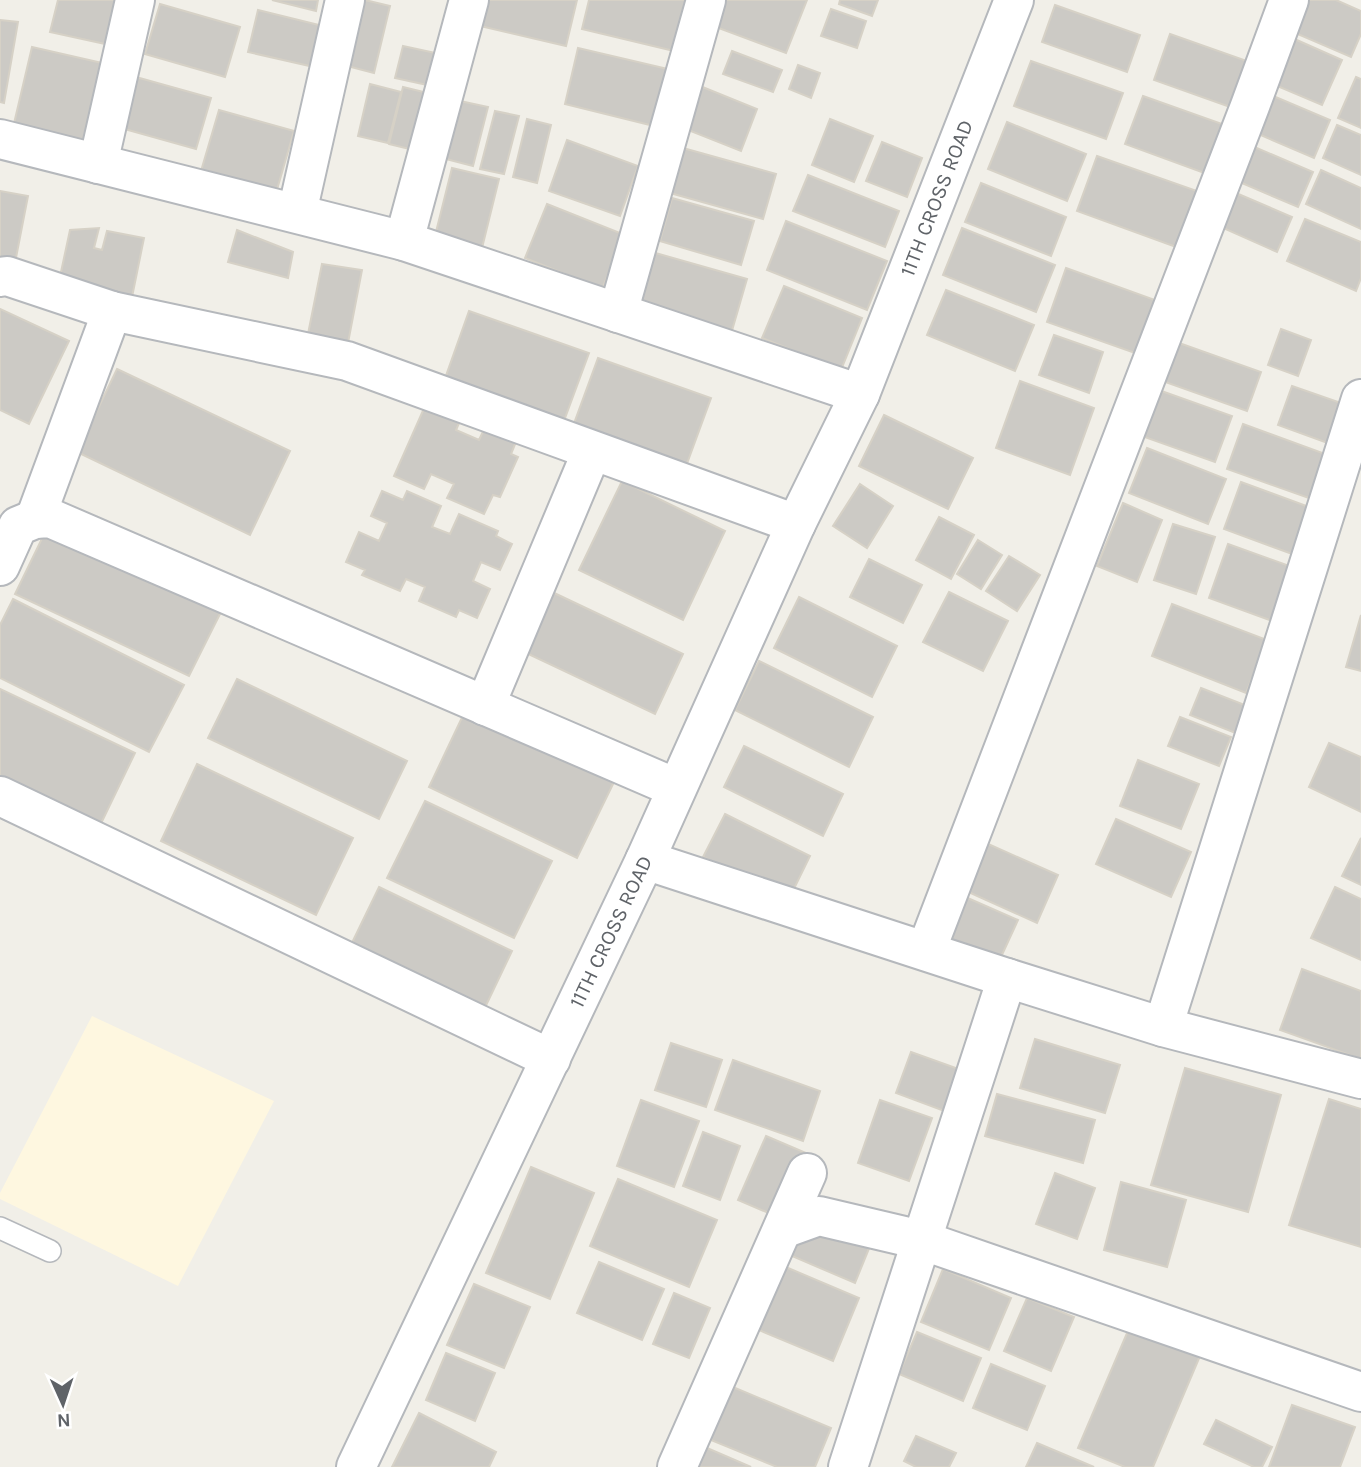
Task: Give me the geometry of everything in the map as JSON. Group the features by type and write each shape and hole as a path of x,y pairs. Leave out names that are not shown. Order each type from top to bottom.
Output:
{"street":[{"path":"98,164 135,0"},
{"path":"297,214 345,0"},
{"path":"404,241 470,0"},
{"path":"618,313 706,0"},
{"name":"11TH CROSS ROAD","path":"356,1467 645,860 796,524 860,394 1014,0"},
{"path":"926,951 1289,0"},
{"path":"0,139 404,241 860,394"},
{"path":"0,277 7,276 112,311 347,361 796,524"},
{"path":"35,519 112,311"},
{"path":"1163,1027 1361,399"},
{"path":"485,706 592,451"},
{"path":"0,566 18,526 35,519 50,518 676,788"},
{"path":"0,796 551,1059"},
{"path":"645,860 1163,1027 1361,1079"},
{"path":"848,1467 1007,978"},
{"path":"677,1467 807,1172"},
{"path":"783,1229 819,1216 921,1240 1361,1392"}],"lane":[{"path":"0,1228 50,1251"}],"shaded area":[{"path":"92,1016 274,1101 178,1286 0,1199 0,1193"}],"building":[{"path":"58,0 130,0 119,47 50,32"},
{"path":"272,0 318,0 316,11"},
{"path":"347,0 365,0 390,6 374,73 332,62"},
{"path":"482,0 577,0 566,46 476,25"},
{"path":"589,0 687,0 674,51 582,29"},
{"path":"723,0 807,0 786,53 713,26"},
{"path":"840,0 878,0 872,16 839,4"},
{"path":"1299,0 1336,0 1361,11 1361,34 1351,57 1286,29"},
{"path":"160,4 240,27 225,77 145,54"},
{"path":"1055,5 1140,35 1127,72 1042,42"},
{"path":"831,9 866,21 857,48 821,36"},
{"path":"258,10 323,26 314,67 248,52"},
{"path":"0,20 18,22 4,103 0,102"},
{"path":"1281,33 1342,60 1322,105 1261,79"},
{"path":"1170,34 1247,61 1230,107 1154,80"},
{"path":"403,46 440,54 432,86 395,78"},
{"path":"32,47 111,65 91,150 12,132"},
{"path":"578,48 672,70 658,127 565,104"},
{"path":"732,51 782,70 773,92 723,74"},
{"path":"1031,61 1123,93 1106,139 1014,106"},
{"path":"798,65 820,73 811,98 789,89"},
{"path":"136,77 211,98 196,149 121,128"},
{"path":"1356,77 1361,79 1361,128 1338,118"},
{"path":"370,84 401,92 388,143 358,136"},
{"path":"700,86 757,109 741,151 683,128"},
{"path":"403,87 440,96 426,153 389,144"},
{"path":"1266,93 1330,120 1314,158 1249,130"},
{"path":"1143,96 1225,125 1207,174 1125,144"},
{"path":"460,101 488,107 473,166 446,159"},
{"path":"219,110 294,131 276,193 201,171"},
{"path":"495,111 519,116 504,174 480,169"},
{"path":"527,119 551,125 537,183 513,177"},
{"path":"830,119 873,136 854,182 812,165"},
{"path":"1007,122 1086,154 1067,201 988,169"},
{"path":"1337,125 1361,135 1361,175 1323,158"},
{"path":"567,140 638,166 620,216 549,191"},
{"path":"882,142 922,158 907,197 866,181"},
{"path":"1252,146 1313,172 1298,207 1237,181"},
{"path":"683,148 776,174 763,219 670,193"},
{"path":"1097,156 1197,191 1176,247 1077,211"},
{"path":"452,168 499,179 482,248 435,236"},
{"path":"1321,170 1361,188 1361,229 1306,204"},
{"path":"808,175 899,211 885,247 793,211"},
{"path":"981,183 1066,217 1051,256 965,222"},
{"path":"0,191 28,196 15,263 0,260"},
{"path":"1236,193 1292,217 1277,252 1221,227"},
{"path":"672,198 754,221 741,265 660,241"},
{"path":"547,204 625,235 602,289 525,258"},
{"path":"1305,219 1361,242 1361,278 1356,291 1287,261"},
{"path":"786,221 887,261 867,310 767,270"},
{"path":"99,228 94,248 102,250 107,231 144,238 131,302 58,286 70,230"},
{"path":"962,228 1055,265 1036,312 943,275"},
{"path":"237,230 293,252 288,278 228,262"},
{"path":"645,250 747,279 731,334 630,305"},
{"path":"322,264 362,270 347,348 307,339"},
{"path":"1066,268 1155,300 1135,353 1047,322"},
{"path":"784,286 862,318 841,370 762,338"},
{"path":"946,290 1034,325 1015,371 927,335"},
{"path":"0,309 69,341 29,424 0,410"},
{"path":"469,311 589,353 561,429 442,387"},
{"path":"1281,329 1311,340 1298,376 1268,365"},
{"path":"1054,335 1103,352 1089,393 1039,375"},
{"path":"1165,338 1261,372 1247,411 1151,377"},
{"path":"598,358 711,398 685,469 572,429"},
{"path":"117,369 290,451 250,535 77,452"},
{"path":"1020,381 1094,408 1070,475 996,448"},
{"path":"1292,386 1347,405 1333,445 1278,425"},
{"path":"1153,388 1232,416 1215,462 1136,434"},
{"path":"429,397 464,412 456,430 479,440 487,423 518,437 511,454 518,457 500,497 493,495 484,514 447,498 454,484 431,474 424,489 394,476"},
{"path":"884,415 973,458 948,509 859,466"},
{"path":"1243,424 1339,459 1323,503 1227,469"},
{"path":"1147,448 1226,479 1208,524 1129,493"},
{"path":"622,481 725,531 683,620 579,570"},
{"path":"1241,482 1320,511 1303,558 1224,529"},
{"path":"860,484 893,506 867,548 833,526"},
{"path":"382,491 403,500 407,491 441,506 432,527 450,534 459,514 498,531 496,536 512,544 500,570 481,562 473,581 490,589 477,618 459,610 456,617 419,601 425,587 406,579 400,591 362,575 365,570 346,562 359,532 379,541 387,523 371,516"},
{"path":"1123,503 1162,520 1137,582 1097,566"},
{"path":"939,517 974,535 951,579 916,560"},
{"path":"49,524 224,606 189,676 15,594"},
{"path":"1173,524 1215,537 1196,594 1154,580"},
{"path":"978,540 1002,555 981,589 957,574"},
{"path":"1228,544 1298,569 1278,623 1209,598"},
{"path":"1009,556 1040,575 1017,611 986,591"},
{"path":"869,559 922,585 903,623 850,597"},
{"path":"550,591 683,654 655,714 522,651"},
{"path":"949,592 1008,621 983,671 923,642"},
{"path":"799,597 897,646 872,697 774,648"},
{"path":"13,599 184,685 149,752 0,678 0,625"},
{"path":"1172,604 1267,640 1246,693 1152,656"},
{"path":"1361,615 1361,671 1346,667"},
{"path":"759,661 873,717 849,767 735,710"},
{"path":"237,679 407,761 379,819 208,738"},
{"path":"1201,688 1255,709 1243,736 1190,715"},
{"path":"0,689 135,753 96,834 0,788"},
{"path":"466,709 615,780 577,858 429,787"},
{"path":"1180,717 1231,737 1219,766 1168,746"},
{"path":"1329,743 1361,757 1361,812 1309,787"},
{"path":"744,746 843,794 823,836 724,787"},
{"path":"1138,760 1199,784 1181,829 1120,806"},
{"path":"197,764 353,838 316,915 161,841"},
{"path":"425,801 552,861 514,938 387,878"},
{"path":"725,814 810,856 789,899 703,857"},
{"path":"1116,819 1191,852 1171,897 1096,864"},
{"path":"1361,838 1361,885 1342,876"},
{"path":"977,839 1058,875 1037,923 955,886"},
{"path":"379,887 512,951 481,1016 347,953"},
{"path":"1335,887 1361,899 1361,960 1311,938"},
{"path":"954,892 1018,920 996,968 932,940"},
{"path":"1302,969 1361,991 1361,1059 1280,1030"},
{"path":"1035,1039 1120,1065 1105,1113 1020,1088"},
{"path":"671,1043 722,1060 706,1107 655,1090"},
{"path":"911,1052 970,1073 955,1115 896,1093"},
{"path":"733,1060 820,1091 803,1141 715,1110"},
{"path":"1185,1068 1281,1095 1248,1212 1151,1185"},
{"path":"997,1094 1095,1120 1083,1163 985,1136"},
{"path":"1329,1099 1361,1109 1361,1247 1289,1225"},
{"path":"641,1100 699,1121 674,1187 617,1166"},
{"path":"880,1100 932,1118 909,1181 858,1163"},
{"path":"703,1132 740,1146 720,1200 683,1186"},
{"path":"766,1136 806,1153 778,1217 738,1200"},
{"path":"531,1167 594,1193 550,1299 486,1273"},
{"path":"1055,1173 1095,1188 1077,1239 1036,1224"},
{"path":"618,1179 717,1220 689,1287 590,1246"},
{"path":"1121,1182 1186,1200 1167,1267 1104,1250"},
{"path":"807,1220 870,1246 855,1283 792,1256"},
{"path":"599,1262 664,1289 642,1340 577,1313"},
{"path":"781,1265 859,1298 833,1361 754,1328"},
{"path":"943,1269 1011,1298 989,1350 921,1322"},
{"path":"474,1284 530,1307 504,1368 447,1345"},
{"path":"674,1293 710,1308 689,1358 653,1344"},
{"path":"1027,1298 1074,1317 1051,1371 1004,1351"},
{"path":"1130,1326 1200,1356 1153,1467 1125,1467 1078,1448"},
{"path":"917,1332 981,1358 963,1401 899,1374"},
{"path":"446,1353 495,1373 475,1421 426,1400"},
{"path":"991,1364 1045,1386 1027,1430 973,1408"},
{"path":"728,1385 831,1428 815,1467 777,1467 706,1438"},
{"path":"1292,1405 1355,1427 1340,1467 1269,1467"},
{"path":"419,1413 496,1452 489,1467 392,1467"},
{"path":"1216,1420 1272,1447 1262,1467 1254,1467 1204,1444"},
{"path":"916,1436 956,1453 949,1467 916,1467 904,1461"},
{"path":"1037,1443 1094,1467 1026,1467"},
{"path":"707,1448 751,1467 699,1467"}]}
